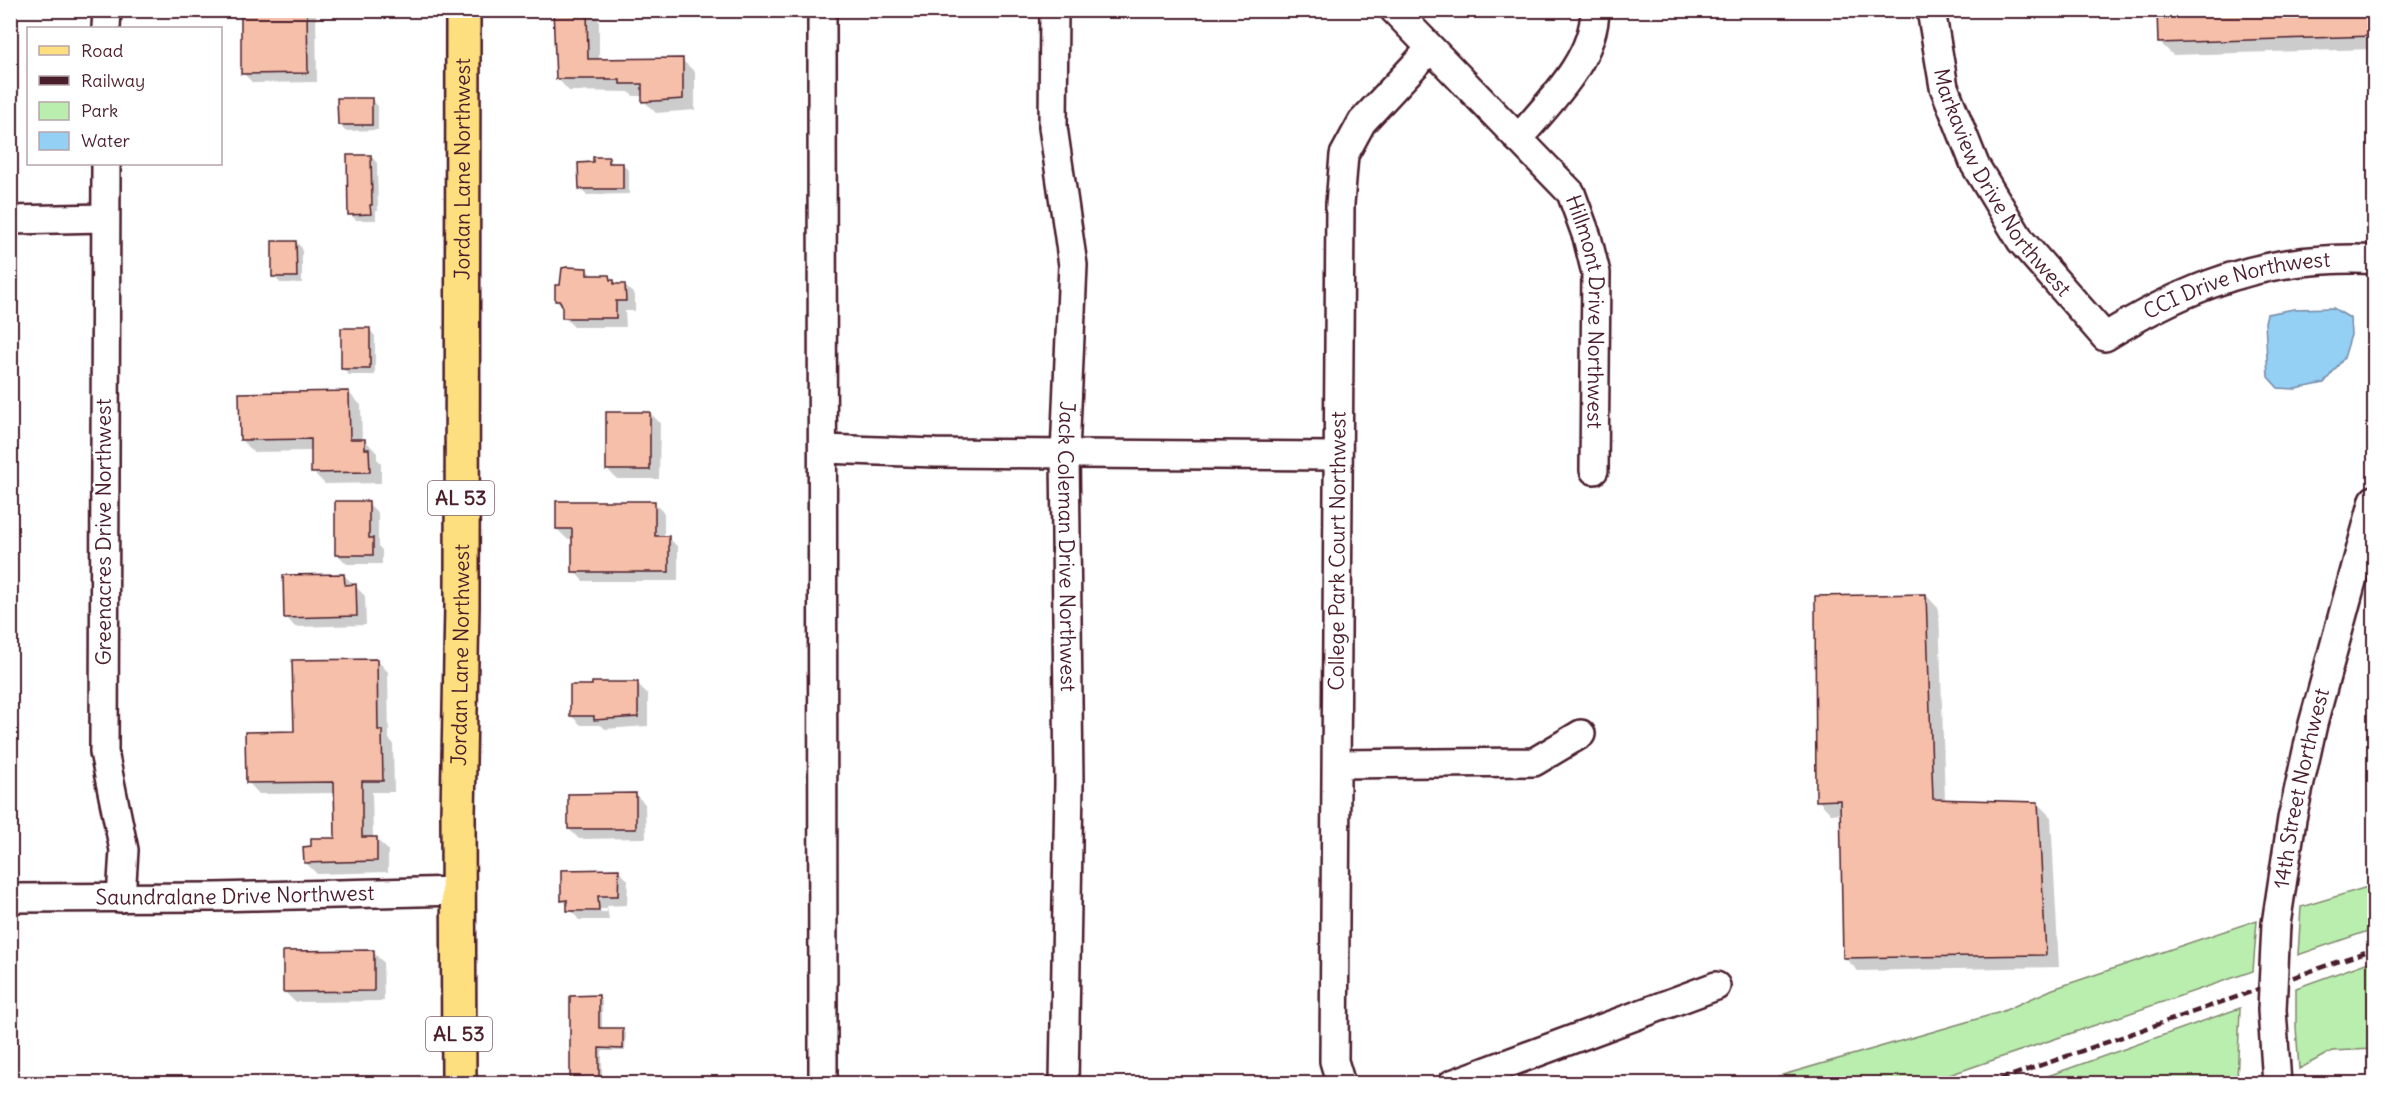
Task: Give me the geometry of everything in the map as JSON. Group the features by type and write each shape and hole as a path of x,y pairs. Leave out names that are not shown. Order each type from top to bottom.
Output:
{"main road":[{"name":"Jordan Lane Northwest","path":"459,1083 458,719 462,606 463,10"}],"street":[{"path":"106,27 107,10"},
{"path":"822,10 823,1083"},
{"name":"Jack Coleman Drive Northwest","path":"1054,10 1053,127 1073,265 1065,454 1069,782 1064,1083"},
{"name":"Hillmont Drive Northwest","path":"1394,10 1571,193 1587,237 1596,273 1594,470"},
{"path":"1518,139 1563,86 1584,54 1595,18 1595,10"},
{"name":"Markaview Drive Northwest","path":"1931,10 1944,87 1975,165 2021,241 2105,338"},
{"name":"College Park Court Northwest","path":"1341,1083 1334,1061 1337,765 1336,456 1340,204 1344,154 1362,122 1430,49"},
{"name":"Greenacres Drive Northwest","path":"106,165 104,752 124,850 121,898"},
{"path":"10,220 105,218"},
{"name":"CCI Drive Northwest","path":"2105,338 2160,304 2249,270 2291,261 2359,258 2374,260"},
{"path":"823,449 935,453 1336,456"},
{"name":"14th Street Northwest","path":"2277,1083 2272,1010 2276,924 2292,819 2313,724 2374,500"},
{"path":"1337,765 1534,762 1581,734"},
{"name":"Saundralane Drive Northwest","path":"10,898 459,891"},
{"path":"1452,1083 1716,986"}],"green space":[{"path":"2374,885 2374,929 2298,955 2301,907"},
{"path":"2257,920 2253,971 1926,1083 1755,1083 2001,1012 2053,989"},
{"path":"2374,960 2374,1049 2332,1051 2299,1069 2296,988"},
{"path":"2240,1008 2237,1083 2028,1083"}],"water":[{"path":"2333,308 2350,318 2351,335 2344,358 2324,383 2296,389 2278,388 2268,377 2265,322 2267,314 2294,309"}],"building":[{"path":"241,10 307,10 308,73 241,74"},
{"path":"553,10 587,10 588,59 683,58 683,99 642,102 642,84 620,84 620,80 606,79 556,79"},
{"path":"2157,10 2374,10 2374,36 2158,43"},
{"path":"337,98 372,98 372,125 338,125"},
{"path":"347,155 371,155 371,214 348,215"},
{"path":"593,157 609,157 609,163 623,163 623,189 579,189 578,163 593,162"},
{"path":"272,241 296,241 297,277 272,277"},
{"path":"562,268 587,268 587,275 609,275 610,280 614,280 614,284 625,284 626,301 616,301 616,318 562,318 562,305 560,301 555,301 555,285 560,285"},
{"path":"341,328 370,328 370,369 341,369"},
{"path":"349,391 350,439 365,439 365,449 369,449 370,472 311,473 311,439 240,440 239,393"},
{"path":"606,412 650,412 650,470 606,470"},
{"path":"335,501 369,501 369,538 373,538 373,555 335,555"},
{"path":"556,501 655,501 655,536 669,536 669,572 572,572 572,529 556,529"},
{"path":"344,574 345,585 356,584 357,616 284,618 283,575"},
{"path":"1926,594 1933,799 2038,802 2046,955 1843,958 1840,800 1816,801 1815,596"},
{"path":"377,659 378,730 382,730 383,781 362,781 362,837 377,837 377,861 304,863 303,847 311,846 311,838 335,838 334,782 246,783 245,732 294,731 292,660"},
{"path":"592,682 638,682 638,717 594,720 594,716 570,716 570,685 592,685"},
{"path":"636,793 636,829 568,829 568,794"},
{"path":"619,869 618,896 598,896 599,911 567,911 567,900 561,901 561,870"},
{"path":"374,950 374,991 283,992 283,951"},
{"path":"599,995 599,1028 623,1028 623,1049 599,1048 599,1083 570,1083 570,996"}],"railway":[{"path":"1987,1084 2374,949"}]}
